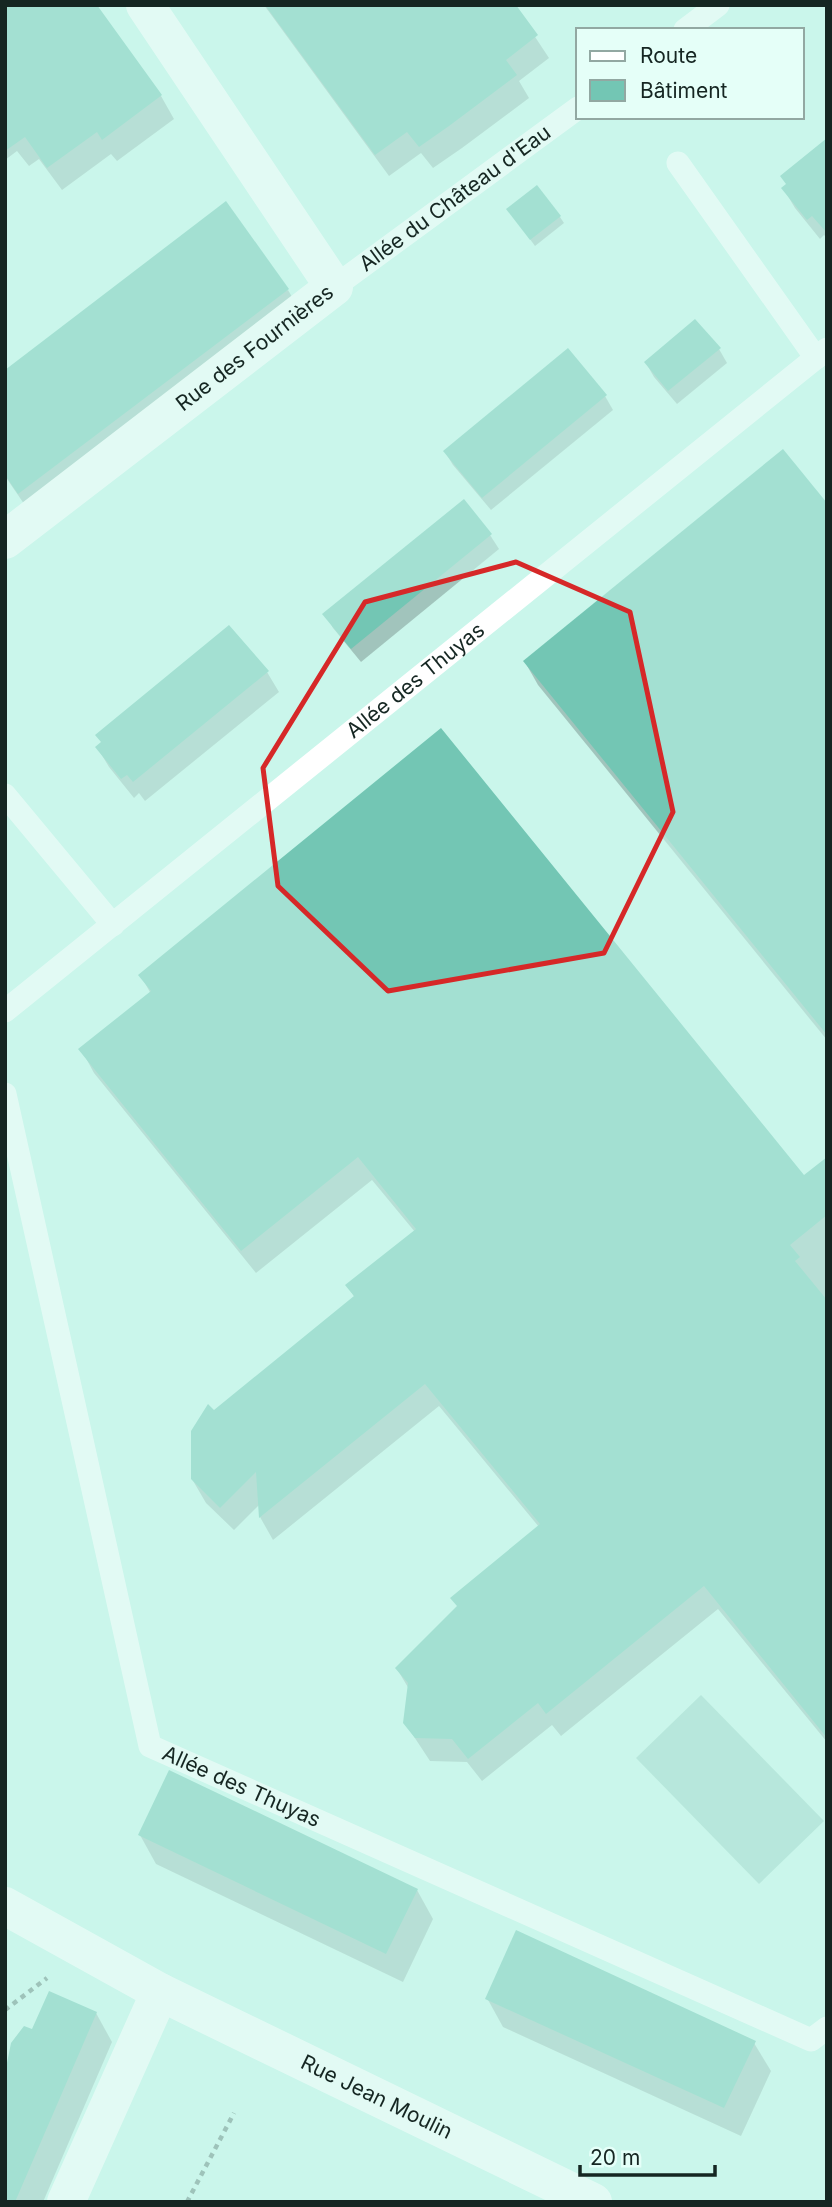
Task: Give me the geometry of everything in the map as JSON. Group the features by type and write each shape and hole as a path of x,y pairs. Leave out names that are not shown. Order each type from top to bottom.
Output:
{"street":[{"name":"Rue des Fournières","path":"5,540 334,287 145,5"},
{"name":"Rue Jean Moulin","path":"5,1906 160,1993 593,2202"},
{"path":"66,2202 160,1993"}],"lane":[{"path":"688,28 718,5"},
{"name":"Allée du Château d'Eau","path":"334,287 576,109"},
{"path":"678,163 821,354"},
{"name":"Allée des Thuyas","path":"5,1011 821,354"},
{"path":"5,795 113,925"},
{"name":"Allée des Thuyas","path":"5,1094 150,1746 811,2040 827,2028"}],"path":[{"path":"187,2202 234,2113"}],"highlighted area":[{"path":"516,562 630,612 673,812 604,953 388,991 278,886 263,768 365,602"}],"green space":[{"path":"701,1695 824,1821 759,1884 636,1758"}],"building":[{"path":"5,5 97,5 162,95 102,140 97,132 47,168 25,137 5,151"},
{"path":"265,5 516,5 538,35 506,60 517,75 449,126 419,147 407,132 375,155"},
{"path":"827,138 827,233 812,216 807,220 781,188 786,184 780,176"},
{"path":"537,185 561,216 530,240 506,209"},
{"path":"226,201 289,289 18,494 5,475 5,370"},
{"path":"695,319 721,348 668,391 644,362"},
{"path":"568,348 607,395 482,498 443,451"},
{"path":"783,449 827,503 827,1035 523,661"},
{"path":"464,499 492,534 351,649 322,614"},
{"path":"229,625 269,671 133,782 127,775 121,779 95,747 101,742 95,735"},
{"path":"441,728 804,1175 827,1157 827,1215 790,1245 800,1257 795,1261 827,1300 827,1738 704,1586 546,1714 538,1703 468,1759 452,1739 415,1738 403,1723 408,1683 395,1668 457,1606 450,1598 540,1524 425,1384 259,1518 256,1472 220,1508 191,1479 191,1431 208,1404 214,1410 354,1296 345,1285 416,1229 358,1157 241,1251 78,1049 151,991 138,975"},
{"path":"169,1770 418,1889 386,1954 138,1835"},
{"path":"516,1930 756,2041 724,2108 485,1999"},
{"path":"49,1991 97,2012 15,2202 5,2202 5,2073 11,2043 24,2026 32,2029"}]}
